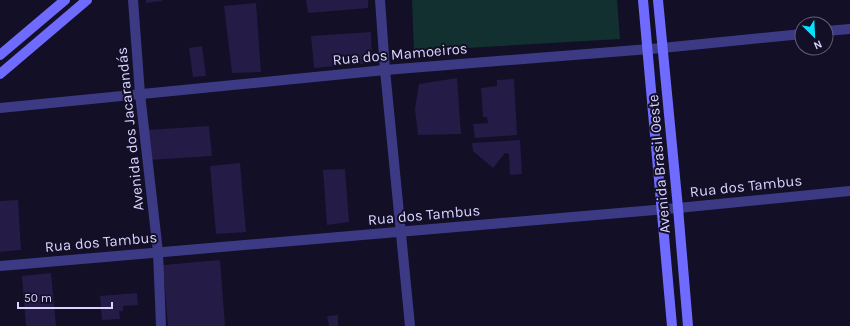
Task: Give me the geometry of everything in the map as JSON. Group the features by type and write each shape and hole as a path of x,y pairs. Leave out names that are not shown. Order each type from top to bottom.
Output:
{"street":[{"path":"0,55 64,0"},
{"path":"0,74 87,0"},
{"name":"Avenida dos Jacarandás","path":"133,0 140,94 158,252 161,326"},
{"path":"380,0 385,70 410,326"},
{"name":"Avenida Brasil Oeste","path":"643,0 646,48 672,326"},
{"name":"Avenida Brasil Oeste","path":"658,0 688,326"},
{"path":"834,30 850,29"},
{"name":"Rua dos Mamoeiros","path":"0,108 385,70 646,48 662,48 794,35"},
{"name":"Rua dos Tambus","path":"0,266 401,233 850,191"}],"green space":[{"path":"412,0 617,0 620,39 414,51"}],"building":[{"path":"146,0 162,0 162,1 146,3"},
{"path":"306,0 368,0 368,8 308,13"},
{"path":"256,3 261,72 232,73 224,6"},
{"path":"371,32 372,63 314,68 311,36"},
{"path":"202,46 206,76 193,77 189,48"},
{"path":"457,78 461,134 418,135 415,109 419,84"},
{"path":"514,79 517,135 475,138 473,124 488,123 487,117 483,117 481,88 497,86 497,80"},
{"path":"209,126 212,156 149,160 147,130"},
{"path":"520,140 522,174 510,175 509,154 505,153 493,168 473,151 472,143"},
{"path":"240,163 246,232 216,234 210,166"},
{"path":"345,169 349,222 327,225 323,170"},
{"path":"18,200 21,250 0,252 0,201"},
{"path":"220,260 225,326 168,326 163,265"},
{"path":"51,273 56,326 26,326 22,276"},
{"path":"137,293 138,305 123,306 123,311 119,311 120,319 102,320 100,296"},
{"path":"338,315 338,326 329,326 327,316"}]}
